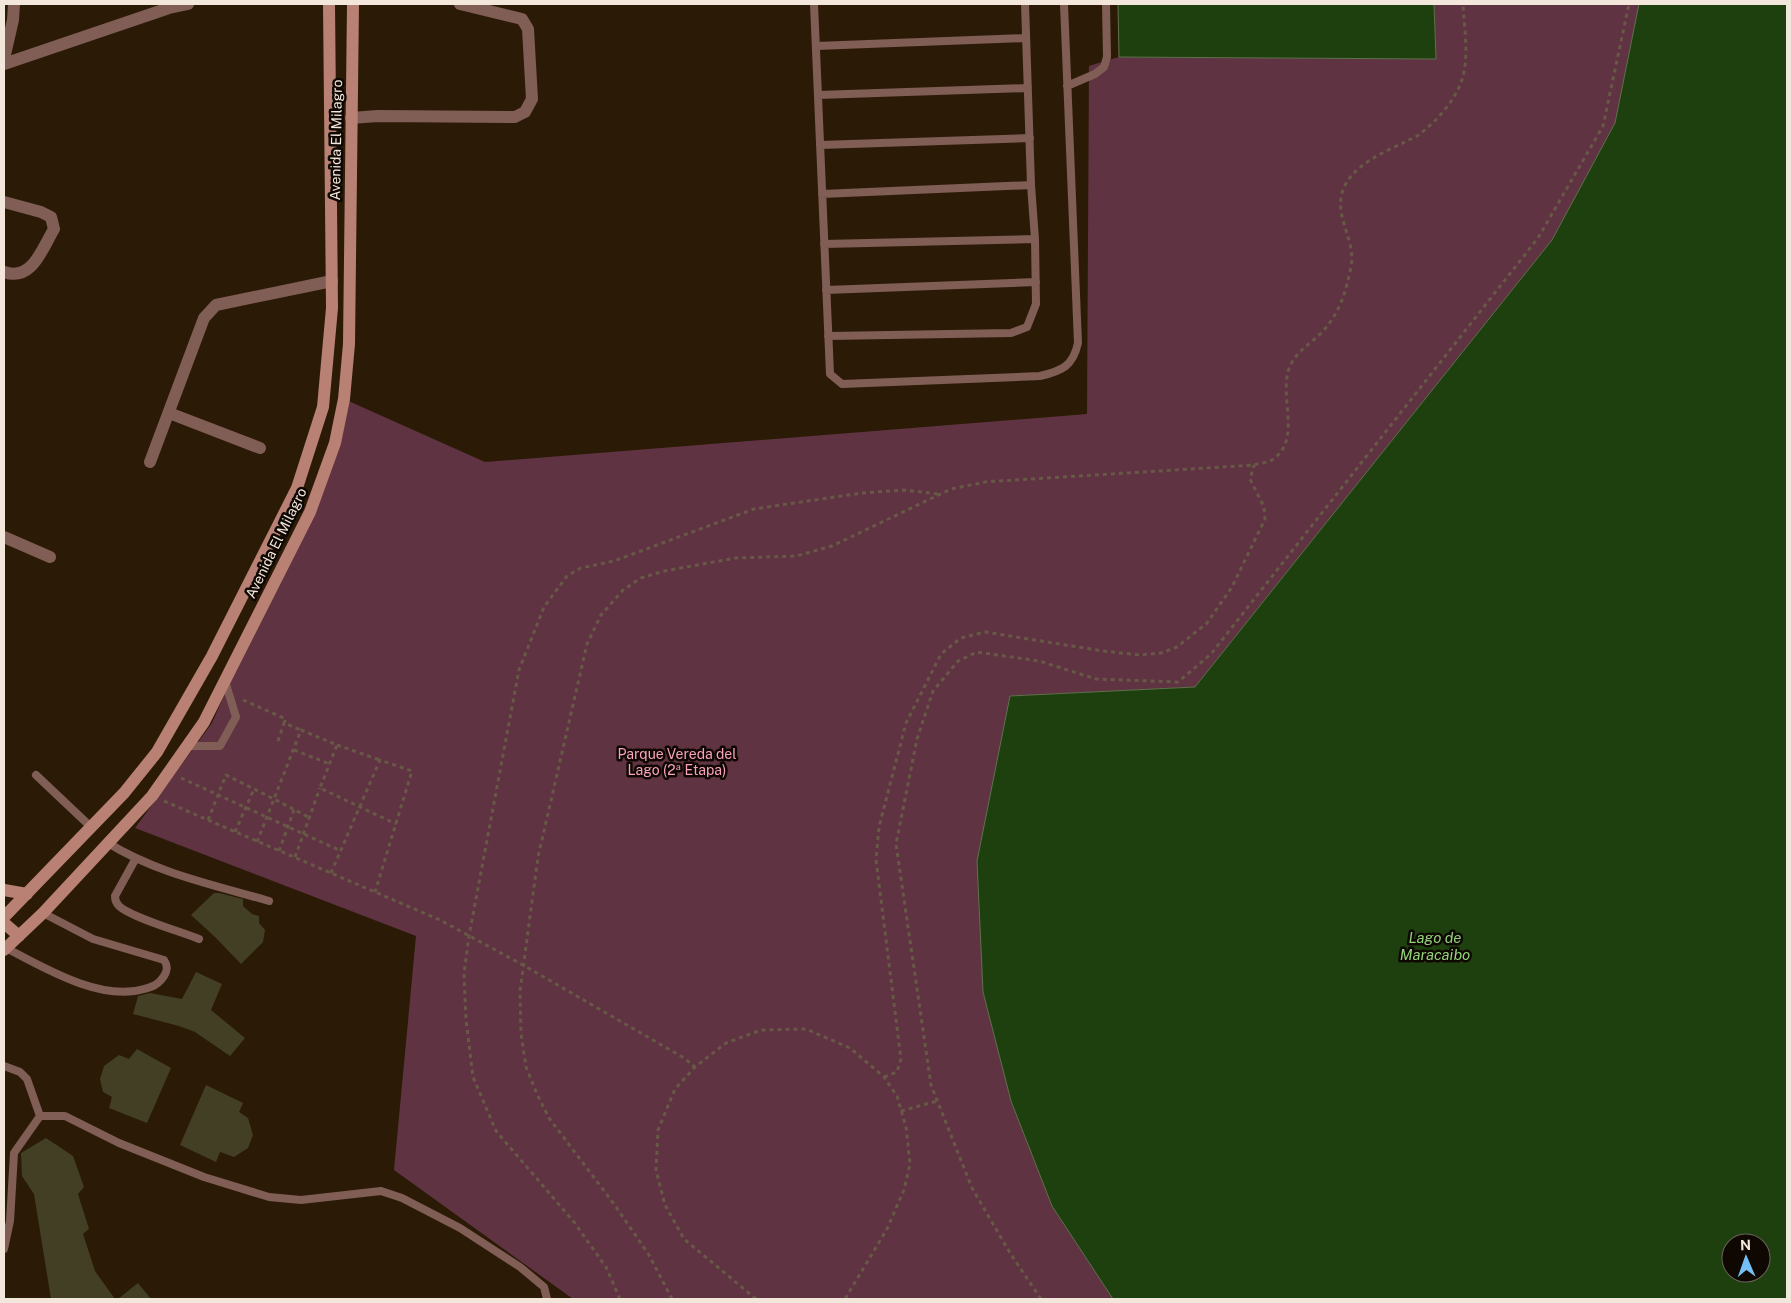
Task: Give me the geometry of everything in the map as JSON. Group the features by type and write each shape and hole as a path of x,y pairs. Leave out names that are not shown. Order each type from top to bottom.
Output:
{"main road":[{"name":"Avenida El Milagro","path":"4,917 124,793 157,752 212,656 297,488 323,407 332,308 329,4"},
{"name":"Avenida El Milagro","path":"5,948 43,913 152,796 188,746 204,722 310,512 335,443 344,399 349,344 353,4"},
{"path":"4,890 27,894"},
{"path":"4,923 19,936"}],"street":[{"path":"4,59 13,20 14,4"},
{"path":"4,64 169,8 188,4"},
{"path":"351,118 378,116 515,117 525,112 532,99 528,29 522,19 460,4"},
{"path":"4,202 41,212 50,217 54,229 30,269 17,274 4,272"},
{"path":"150,462 204,318 216,305 332,281"},
{"path":"169,413 260,448"},
{"path":"4,537 50,557"}],"lane":[{"path":"814,4 830,374 842,384 1040,376 1058,372 1076,355 1078,343 1064,4"},
{"path":"828,336 1011,333 1027,328 1036,304 1036,282 1025,4"},
{"path":"1067,86 1095,74 1104,67 1107,57 1106,4"},
{"path":"816,46 1026,38"},
{"path":"818,95 1028,88"},
{"path":"820,146 1030,138"},
{"path":"822,194 1031,185"},
{"path":"824,244 1035,239"},
{"path":"826,290 1036,282"},
{"path":"188,746 220,746 236,718 225,681"},
{"path":"36,775 91,827"},
{"path":"108,843 126,854 183,876 269,901"},
{"path":"136,858 115,896 119,907 199,939"},
{"path":"5,948 38,965 92,987 122,992 141,990 157,985 167,971 167,965 164,960 93,939 43,913"},
{"path":"4,1066 20,1072 27,1079 40,1116"},
{"path":"4,1249 10,1221 14,1153 40,1116"},
{"path":"40,1116 65,1116 119,1143 195,1174 269,1198 301,1200 380,1191 402,1198 460,1228 520,1268 544,1288 547,1299"}],"path":[{"path":"672,1299 649,1255 614,1204 550,1118 536,1094 526,1067 521,1034 520,992 538,857 587,644 601,614 622,590 641,578 664,571 736,558 796,556 832,546 952,489 986,482 1254,465 1271,460 1284,448 1288,435 1286,383 1290,364 1305,345 1322,332 1338,311 1347,285 1352,246 1340,210 1342,192 1350,176 1372,158 1421,134 1451,103 1463,76 1465,58 1463,4"},
{"path":"1041,1299 1010,1253 972,1188 931,1085 896,844 917,739 933,691 958,660 977,652 1039,660 1096,679 1178,682 1211,654 1538,238 1603,126 1629,4"},
{"path":"884,1077 896,1072 901,1059 876,860 879,827 906,723 940,654 961,638 985,632 1140,655 1161,653 1177,648 1207,623 1232,587 1266,519 1264,507 1250,479 1254,465"},
{"path":"620,1299 606,1267 574,1222 496,1131 473,1077 466,1020 464,974 468,936 519,670 544,607 567,576 581,568 614,560 754,509 862,493 904,490 940,494"},
{"path":"229,694 286,719 278,741"},
{"path":"284,723 337,745 412,771 375,892"},
{"path":"257,842 301,730"},
{"path":"295,857 337,745"},
{"path":"294,750 330,764"},
{"path":"331,874 380,760"},
{"path":"169,772 341,851"},
{"path":"208,820 226,775 310,818"},
{"path":"320,788 396,824"},
{"path":"235,832 254,789"},
{"path":"152,796 440,920 523,965 684,1058 695,1067"},
{"path":"279,851 294,810"},
{"path":"756,1299 684,1239 665,1205 656,1170 658,1130 676,1090 695,1067 726,1043 761,1030 806,1029 850,1048 884,1077 897,1096 906,1127 910,1164 904,1190 886,1229 845,1299"},
{"path":"902,1112 937,1101"}],"green space":[{"name":"Parque Vereda del Lago (2ª Etapa)","path":"1434,4 1639,4 1615,123 1552,240 1195,687 1010,696 983,992 1011,1101 1052,1206 1113,1299 573,1299 394,1170 416,936 135,828 212,723 271,589 310,512 344,399 485,462 1087,414 1089,66 1119,57 1436,59"}],"water":[{"path":"1118,4 1434,4 1436,59 1119,57"},
{"name":"Lago de Maracaibo","path":"1639,4 1787,4 1787,1299 1113,1299 1052,1206 1011,1101 983,992 977,861 1010,696 1195,687 1552,240 1615,123"}],"building":[{"path":"214,893 243,899 243,906 252,914 259,916 259,923 265,930 263,942 241,964 191,915"},
{"path":"196,972 222,984 211,1010 245,1038 230,1056 195,1032 133,1014 138,996 150,993 182,999"},
{"path":"137,1049 171,1068 147,1123 109,1108 112,1097 103,1092 100,1079 104,1066 119,1055 129,1059"},
{"path":"206,1085 243,1103 239,1112 248,1118 253,1135 248,1148 234,1157 220,1152 216,1162 180,1145"},
{"path":"46,1138 73,1156 84,1187 78,1194 89,1229 83,1234 95,1271 115,1299 51,1299 34,1194 22,1176 21,1153"},
{"path":"138,1283 151,1299 118,1299"}]}
